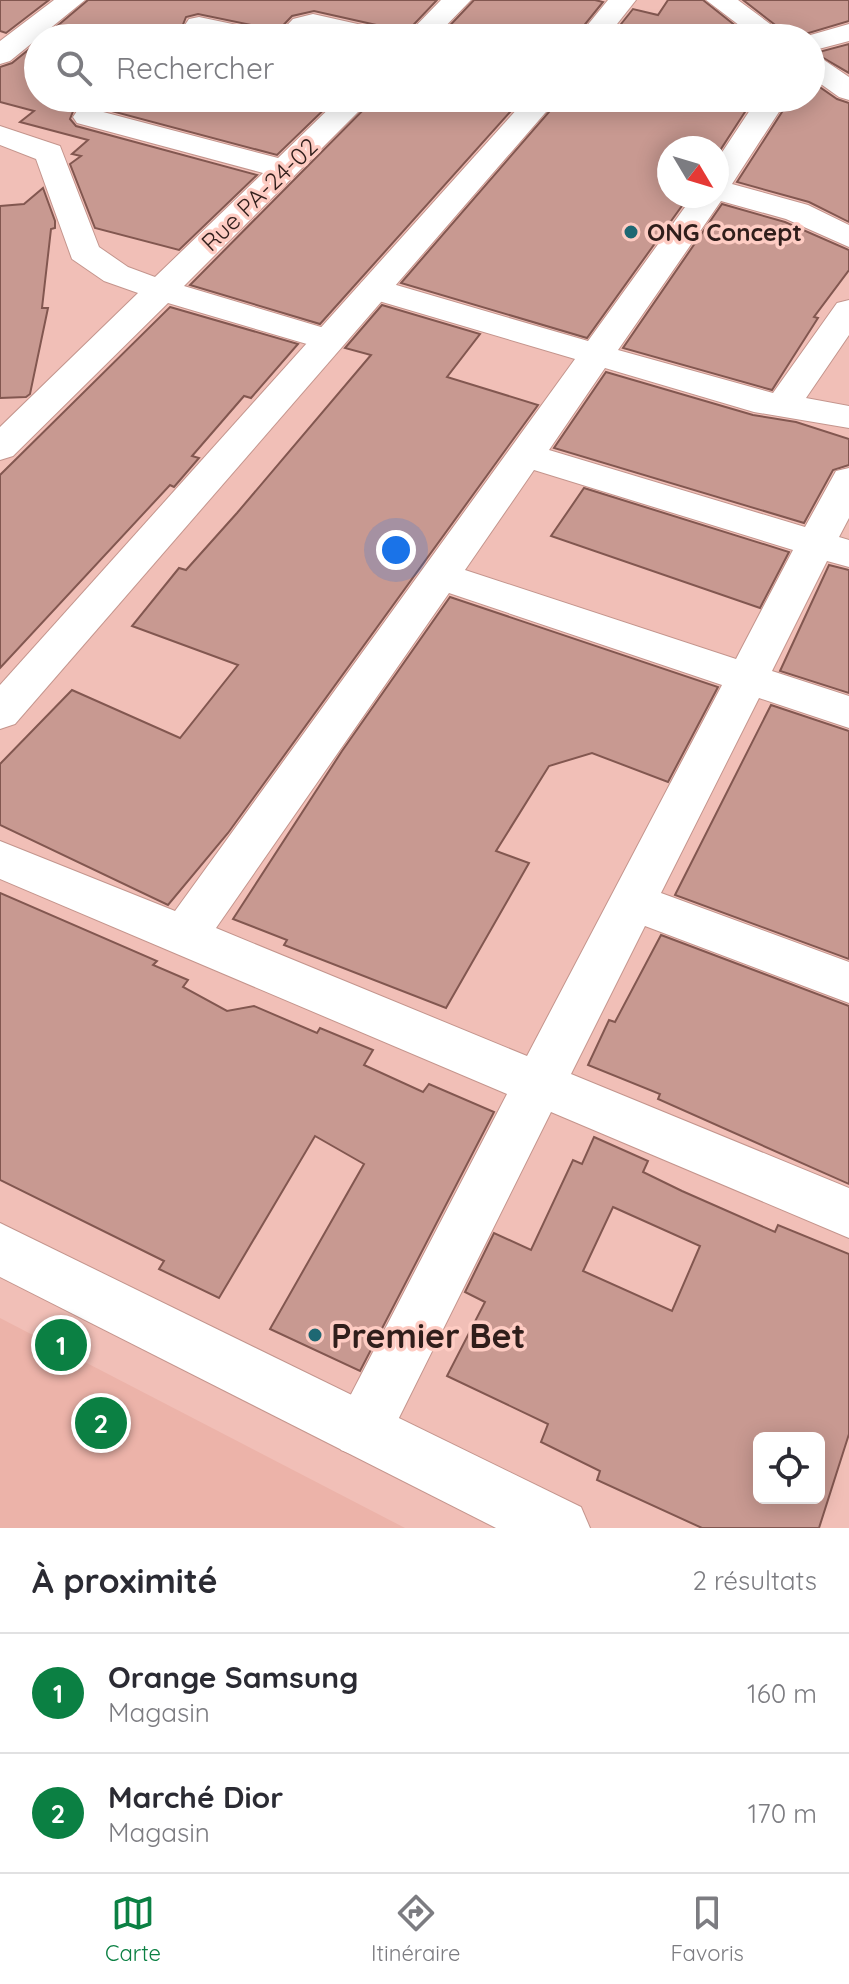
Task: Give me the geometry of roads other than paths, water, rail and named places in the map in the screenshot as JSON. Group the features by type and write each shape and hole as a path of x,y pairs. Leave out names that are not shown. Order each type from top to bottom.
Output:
{"street":[{"path":"200,24 229,0"},
{"path":"432,24 457,0"},
{"path":"602,24 622,0"},
{"path":"720,0 755,24"},
{"path":"26,24 58,2"},
{"path":"825,39 849,32"},
{"path":"0,55 11,34"},
{"path":"825,74 849,91"},
{"path":"49,153 95,112"},
{"path":"112,112 284,169"},
{"name":"Rue PA-24-02","path":"0,448 343,112"},
{"path":"2,708 374,289 519,112"},
{"path":"729,166 764,112"},
{"path":"0,135 49,153"},
{"path":"49,153 84,252 116,274 329,340"},
{"path":"729,193 797,212 849,237"},
{"path":"184,936 700,208"},
{"path":"374,289 754,401 849,417"},
{"path":"783,405 849,310"},
{"path":"0,412 39,409"},
{"path":"525,455 832,549"},
{"path":"362,1429 749,678 832,549 849,480"},
{"path":"441,576 849,712"},
{"path":"0,859 849,1213"},
{"path":"633,902 849,983"},
{"path":"0,1249 560,1528"}],"place":[{"name":"ONG Concept","path":"631,232"},
{"name":"Premier Bet","path":"315,1335"},
{"name":"Orange Samsung","path":"61,1345"},
{"name":"Marché Dior","path":"101,1423"}]}
